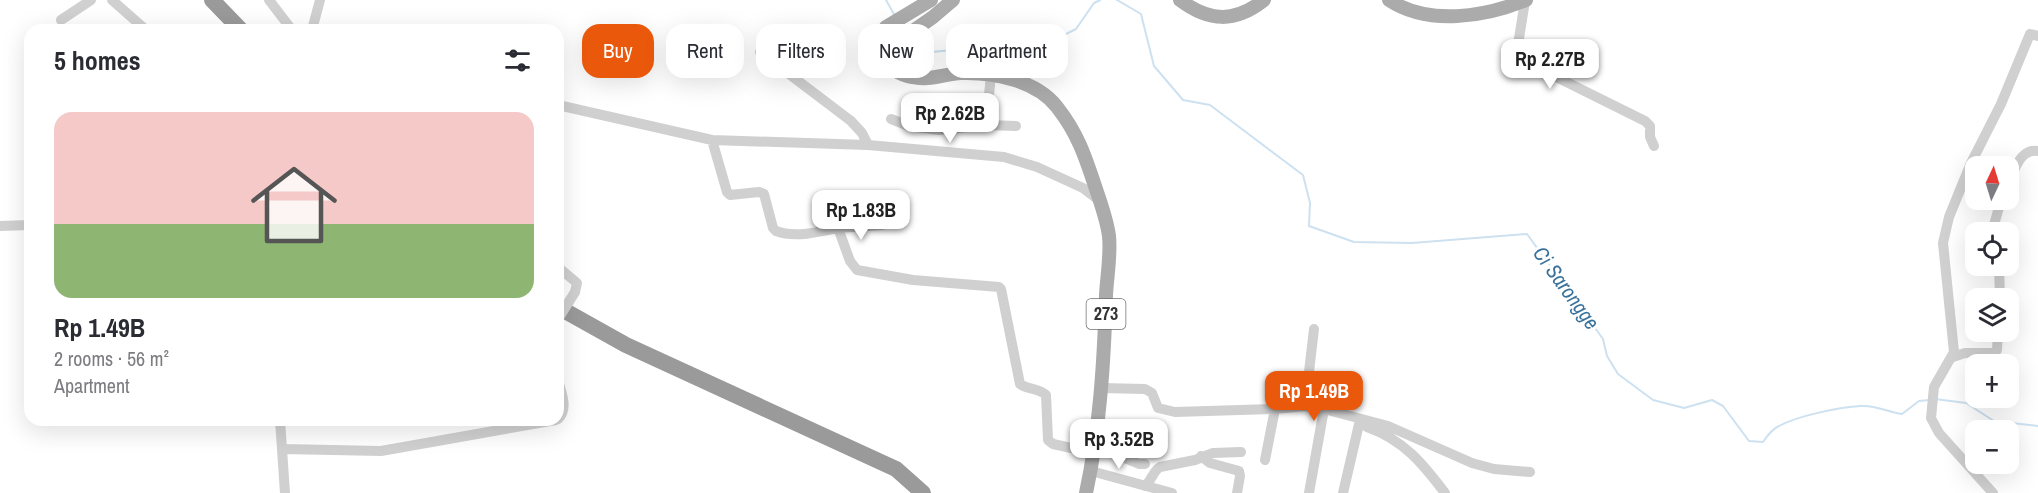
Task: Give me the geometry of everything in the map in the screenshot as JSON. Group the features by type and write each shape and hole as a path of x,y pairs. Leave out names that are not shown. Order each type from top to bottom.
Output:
{"highway":[{"path":"202,0 226,24"},
{"path":"212,0 235,24"},
{"path":"564,310 626,345 896,469 923,493"},
{"path":"564,320 622,352 890,479 906,493"}],"main road":[{"path":"893,24 932,0"},
{"path":"922,24 953,0"},
{"path":"1180,0 1206,15 1226,18 1246,12 1264,0"},
{"path":"1389,0 1417,13 1445,16 1489,12 1526,1"},
{"name":"273","path":"1006,78 1029,87 1056,106 1084,152 1107,225 1110,247 1106,342 1094,452 1086,493"}],"street":[{"path":"61,20 91,0"},
{"path":"112,0 139,24"},
{"path":"269,0 287,24"},
{"path":"314,24 320,0"},
{"path":"1526,1 1516,57 1645,121 1650,126 1650,137 1654,146"},
{"path":"1993,493 1939,432 1931,418 1934,387 1953,357 1954,332 1943,243 1949,217 1971,163 2001,104 2030,34 2038,36"},
{"path":"794,78 851,121 862,133 868,145"},
{"path":"986,125 991,78"},
{"path":"564,106 712,140 868,145 1004,157 1036,166 1083,188 1100,201"},
{"path":"891,119 924,129 952,129 986,125 1016,126"},
{"path":"712,140 727,192 730,195 759,192 765,194 773,228 776,231 786,234 882,225"},
{"path":"2019,162 2024,153 2029,150 2038,151"},
{"path":"0,226 24,225"},
{"path":"838,228 850,261 858,270 913,280 999,287 1020,384 1046,395 1048,440 1053,444 1094,452 1110,452 1139,464 1145,464"},
{"path":"564,272 577,283 575,292 564,308"},
{"path":"1305,406 1314,329"},
{"path":"1953,357 1965,353 1995,353 1997,342"},
{"path":"1101,388 1145,389 1152,393 1158,408 1175,412 1305,406 1324,409 1359,422 1403,446 1418,458 1445,493"},
{"path":"1265,460 1275,409"},
{"path":"1309,493 1324,409"},
{"path":"1359,422 1388,426 1472,463 1494,469 1530,472"},
{"path":"1343,493 1359,422"},
{"path":"280,426 285,493"},
{"path":"282,449 381,451 492,426"},
{"path":"1376,430 1388,426"},
{"path":"1145,486 1150,482 1155,470 1160,467 1195,460 1213,453 1241,452"},
{"path":"1202,456 1209,463 1239,471 1237,493"},
{"path":"1091,471 1173,493"}],"waterway":[{"name":"Ci Sarongge","path":"886,0 895,16"},
{"name":"Ci Sarongge","path":"934,52 963,49 979,51 994,42 1001,33 1016,30 1041,29 1060,37 1076,29 1094,3 1100,0"},
{"name":"Ci Sarongge","path":"1117,0 1141,14 1154,66 1183,100 1210,105 1303,175 1310,203 1309,226 1354,242 1412,243 1527,234 1603,339 1607,356 1618,374 1653,400 1684,408 1712,400 1723,406 1749,441 1763,442 1776,427 1819,413 1866,406 1902,414 1919,401 1930,400"},
{"name":"Ci Sarongge","path":"1935,399 1966,403 1994,421 2038,426"}]}
